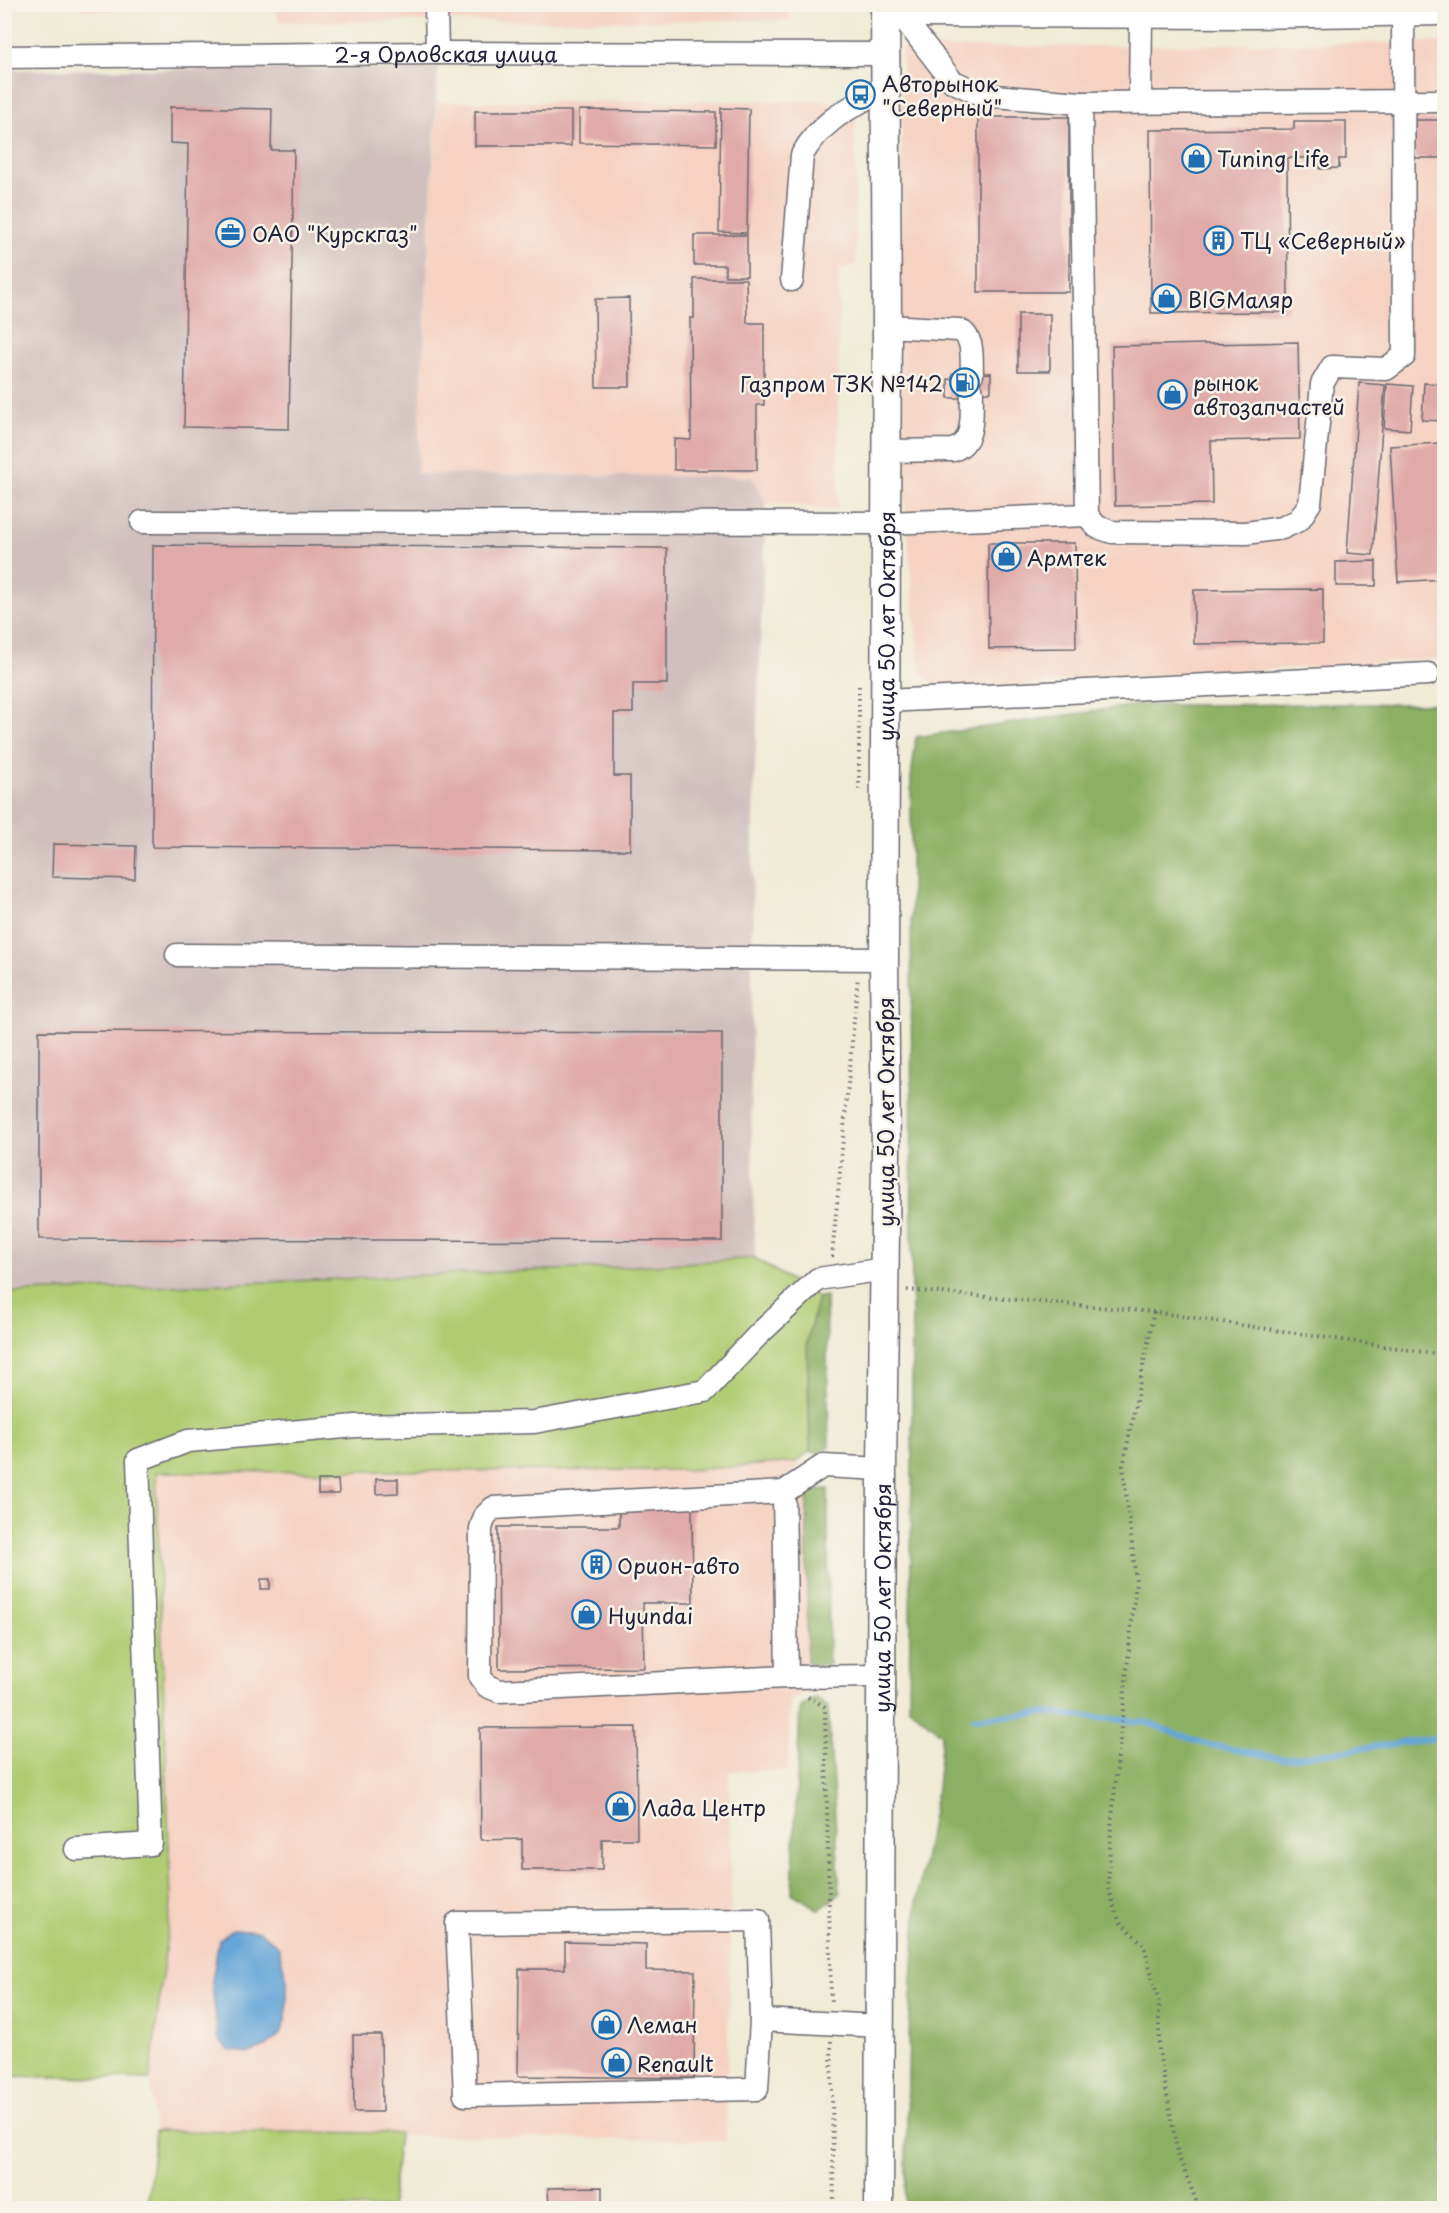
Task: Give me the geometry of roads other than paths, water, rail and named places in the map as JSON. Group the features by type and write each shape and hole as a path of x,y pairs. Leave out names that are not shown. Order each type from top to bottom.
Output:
{"main road":[{"name":"улица 50 лет Октября","path":"879,2208 882,1676 869,1467 885,1279 887,54 891,12"}],"street":[{"path":"436,4 437,53"},
{"path":"891,12 1141,16 1444,14"},
{"path":"891,12 952,81 982,95 1081,102 1444,101"},
{"path":"1081,102 1088,515 1097,527 1112,532 1246,532 1282,528 1299,520 1310,503 1322,384 1332,367 1386,369 1404,356 1403,14"},
{"path":"1140,102 1141,16"},
{"name":"2-я Орловская улица","path":"4,57 437,53 887,54"},
{"path":"792,279 802,155 812,138 826,123 887,87"},
{"path":"886,451 952,450 962,447 970,436 972,383 969,338 965,333 959,330 887,326"},
{"path":"142,522 887,523 1088,515"},
{"path":"886,701 1428,674"},
{"path":"177,956 884,959"},
{"path":"76,1849 151,1844 138,1460 188,1441 356,1426 534,1422 705,1391 759,1334 818,1279 885,1279"},
{"path":"869,1467 823,1466 784,1492 493,1508 485,1516 481,1528 480,1677 487,1686 499,1690 802,1677 882,1676"},
{"path":"784,1492 802,1677"},
{"path":"758,1920 761,2020 757,2089 465,2095 457,1923 758,1920"},
{"path":"761,2020 880,2026"}],"water":[{"path":"233,1929 259,1931 278,1946 287,1981 287,2011 282,2032 266,2047 248,2053 228,2050 218,2039 212,1981 219,1940"}],"waterway":[{"path":"974,1718 1046,1713 1145,1722 1205,1744 1284,1759 1444,1737"}],"place":[{"name":"Авторынок \"Северный\"","path":"861,95"},
{"name":"Tuning Life","path":"1196,158"},
{"name":"ОАО \"Курскгаз\"","path":"231,233"},
{"name":"ТЦ «Северный»","path":"1219,240"},
{"name":"BIGМаляр","path":"1167,299"},
{"name":"Газпром ТЗК №142","path":"964,383"},
{"name":"рынок автозапчастей","path":"1172,394"},
{"name":"Армтек","path":"1006,557"},
{"name":"Орион-авто","path":"596,1565"},
{"name":"Hyundai","path":"587,1615"},
{"name":"Лада Центр","path":"621,1807"},
{"name":"Леман","path":"606,2024"},
{"name":"Renault","path":"616,2063"}]}
